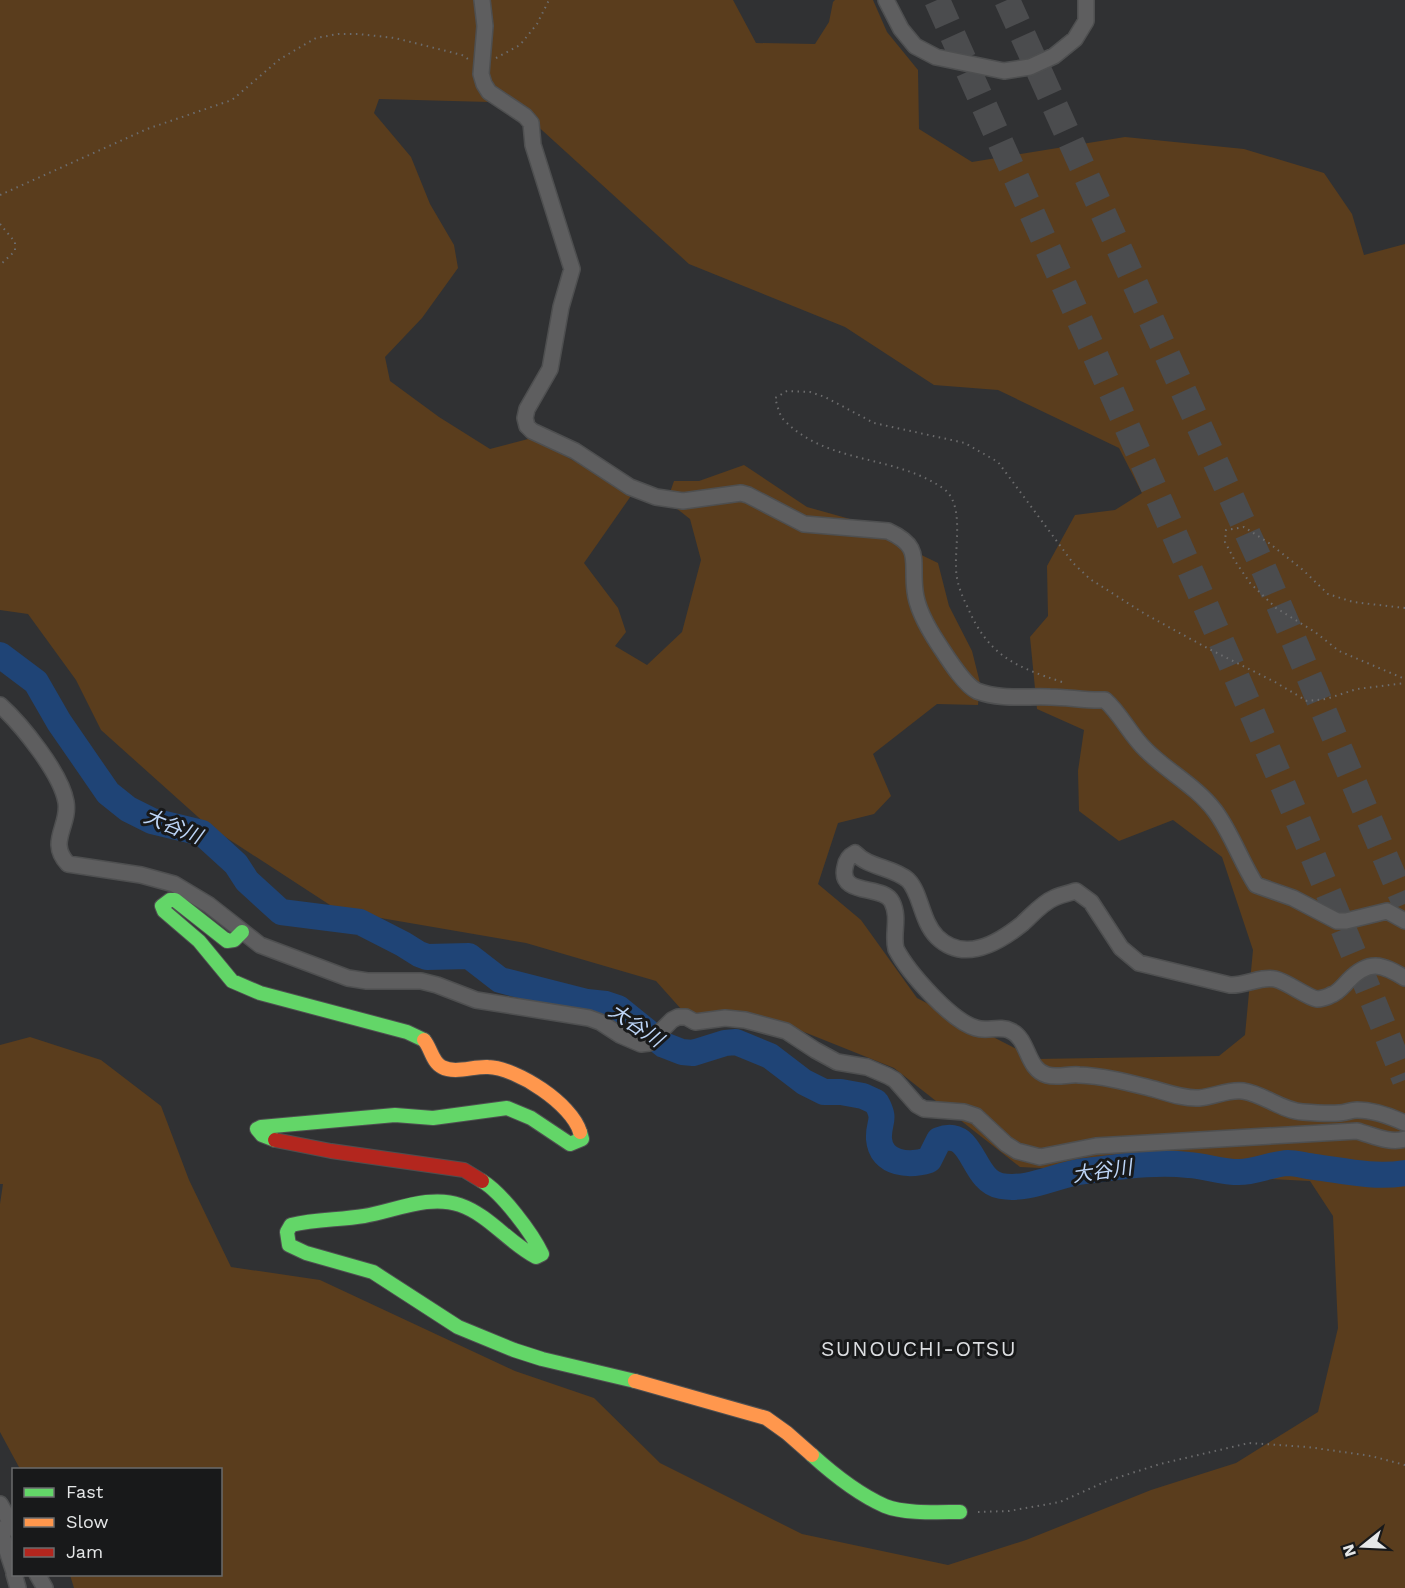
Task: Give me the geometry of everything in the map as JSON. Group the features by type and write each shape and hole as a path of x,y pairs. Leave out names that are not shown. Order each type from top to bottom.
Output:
{"street":[{"path":"482,0 485,26 481,67 484,84 489,92 525,116 531,123 533,145 572,269 561,307 550,369 527,409 525,418 527,426 532,431 575,451 630,486 656,497 683,501 705,500 741,493 804,524 888,531 900,537 909,543 914,555 917,602 926,622 953,666 976,690 1010,698 1104,700 1118,714 1126,728 1145,750 1190,784 1208,802 1256,885 1293,898 1337,921 1387,911 1405,921"},
{"path":"886,0 901,29 915,46 936,57 1004,71 1030,67 1054,56 1075,39 1086,21 1086,0"},
{"path":"0,705 12,715 61,786 66,801 66,812 58,847 61,857 68,864 141,875 174,884 209,905 260,945 348,978 367,981 421,981 476,1000 589,1018 641,1044 649,1043 678,1017 686,1017 695,1022 725,1018 765,1025 786,1031 837,1062 867,1067 888,1076 924,1109 964,1112 976,1116 1006,1144 1017,1151 1040,1157 1096,1146 1357,1131 1391,1141 1397,1142 1405,1139"},
{"path":"1405,978 1384,966 1377,965 1357,972 1332,995 1317,999 1272,978 1230,985 1139,963 1121,948 1092,902 1076,891 1053,898 1020,925 982,949 957,950 946,945 928,926 908,881 900,875 861,859 855,853 849,856 845,864 844,872 856,889 885,895 892,900 896,916 895,943 897,949 921,983 948,1011 965,1023 985,1030 1010,1029 1018,1035 1029,1058 1042,1073 1048,1076 1079,1075 1115,1079 1182,1097 1199,1098 1240,1090 1300,1112 1341,1113 1357,1110 1405,1123"},
{"path":"242,932 234,940 227,941 175,900 170,900 162,906 164,911 199,941 232,981 260,993 407,1032 424,1040 430,1047 437,1064 448,1069 474,1066 492,1067 512,1072 551,1097 577,1123 582,1132 582,1139 570,1144 531,1118 507,1108 433,1118 395,1115 261,1127 257,1129 262,1136 273,1140 331,1151 464,1170 492,1189 535,1239 542,1254 536,1257 530,1254 515,1245 481,1215 450,1201 338,1219 308,1220 291,1225 287,1232 289,1245 306,1253 373,1272 458,1327 514,1350 542,1359 646,1383 766,1418 788,1433 835,1477 887,1507 925,1512 960,1512"},
{"path":"0,1504 12,1525"},
{"path":"0,1529 12,1567"}],"path":[{"path":"0,195 147,129 232,100 279,59 316,38 358,33 395,39 462,55 481,67 520,45 537,24 549,0"},
{"path":"0,224 15,242 15,251 0,265"},
{"path":"1063,682 1030,672 1006,658 984,640 976,628 960,592 956,570 957,510 946,490 910,471 840,454 806,438 782,417 775,398 787,391 810,392 874,423 965,443 981,452 998,462 1073,562 1090,579 1145,614 1307,701 1326,699 1367,687 1405,681"},
{"path":"1405,608 1353,602 1328,594 1277,550 1244,527 1226,530 1225,542 1235,561 1251,583 1276,608 1315,632 1339,651 1405,681"},
{"path":"960,1512 1009,1510 1060,1502 1107,1481 1160,1464 1249,1443 1308,1447 1371,1456 1405,1465"}],"shaded area":[{"path":"0,0 733,0 756,43 815,44 829,22 835,0 873,0 887,32 918,70 919,129 972,162 1125,137 1244,149 1324,173 1352,214 1364,255 1405,244 1405,1588 74,1588 70,1576 222,1576 222,1468 19,1468 0,1432 0,1204 3,1184 0,1184 0,1045 30,1037 101,1060 161,1106 189,1180 231,1267 320,1280 515,1371 594,1398 660,1463 802,1534 948,1565 1026,1540 1151,1490 1236,1463 1318,1412 1338,1328 1333,1216 1310,1181 1020,1167 894,1068 799,1030 690,1019 656,981 526,943 369,916 333,907 207,825 101,730 76,680 28,614 0,610","holes":["379,99 489,102 521,111 689,264 845,327 934,385 998,390 1119,448 1142,493 1115,510 1075,515 1047,566 1048,616 1030,637 1037,709 1084,730 1078,771 1079,811 1119,841 1173,820 1222,857 1253,950 1245,1035 1219,1056 1036,1059 917,998 861,920 818,884 838,823 874,814 891,796 873,754 937,704 978,705 980,683 972,651 949,606 938,563 911,550 893,531 807,507 744,465 699,481 674,481 667,501 690,519 701,560 682,632 647,665 615,646 626,632 618,608 584,563 633,493 532,438 490,449 439,417 390,381 385,357 422,318 458,268 454,245 430,204 411,157 374,113"]}],"waterway":[{"name":"大谷川","path":"0,655 36,682 59,722 108,793 128,809 152,821 202,833 236,864 247,881 281,912 360,922 427,957 469,956 500,980 618,1008 664,1045 682,1052 693,1053 736,1042 770,1056 804,1082 824,1092 863,1096 876,1102 882,1117 879,1133 881,1148 891,1159 898,1162 913,1163 929,1160 939,1140 950,1138 966,1147 991,1182 1012,1187 1075,1173 1150,1164 1189,1165 1239,1172 1288,1163 1371,1174 1405,1173"}],"tunnel":[{"path":"937,0 1235,673 1405,1080"},
{"path":"1007,0 1265,572 1405,904"}],"traffic: fast":[{"path":"242,932 234,940 227,941 175,900 170,900 162,906 164,911 199,941 232,981 260,993 407,1032 424,1040"},
{"path":"275,1140 262,1135 257,1129 395,1115 433,1118 507,1108 531,1118 570,1144 582,1139 580,1132"},
{"path":"482,1181 516,1214 542,1254 536,1257 526,1251 480,1215 460,1205 436,1201 364,1216 291,1225 287,1232 289,1245 306,1253 373,1272 458,1327 514,1350 635,1381"},
{"path":"812,1455 847,1484 885,1506 912,1511 960,1512"}],"traffic: slow":[{"path":"424,1040 436,1062 442,1067 453,1070 483,1067 500,1069 542,1089 566,1110 580,1132"},
{"path":"635,1381 766,1418 812,1455"}],"traffic: jam":[{"path":"275,1140 331,1151 464,1170 482,1181"}],"district":[{"name":"SUNOUCHI-OTSU","path":"919,1349"}]}
